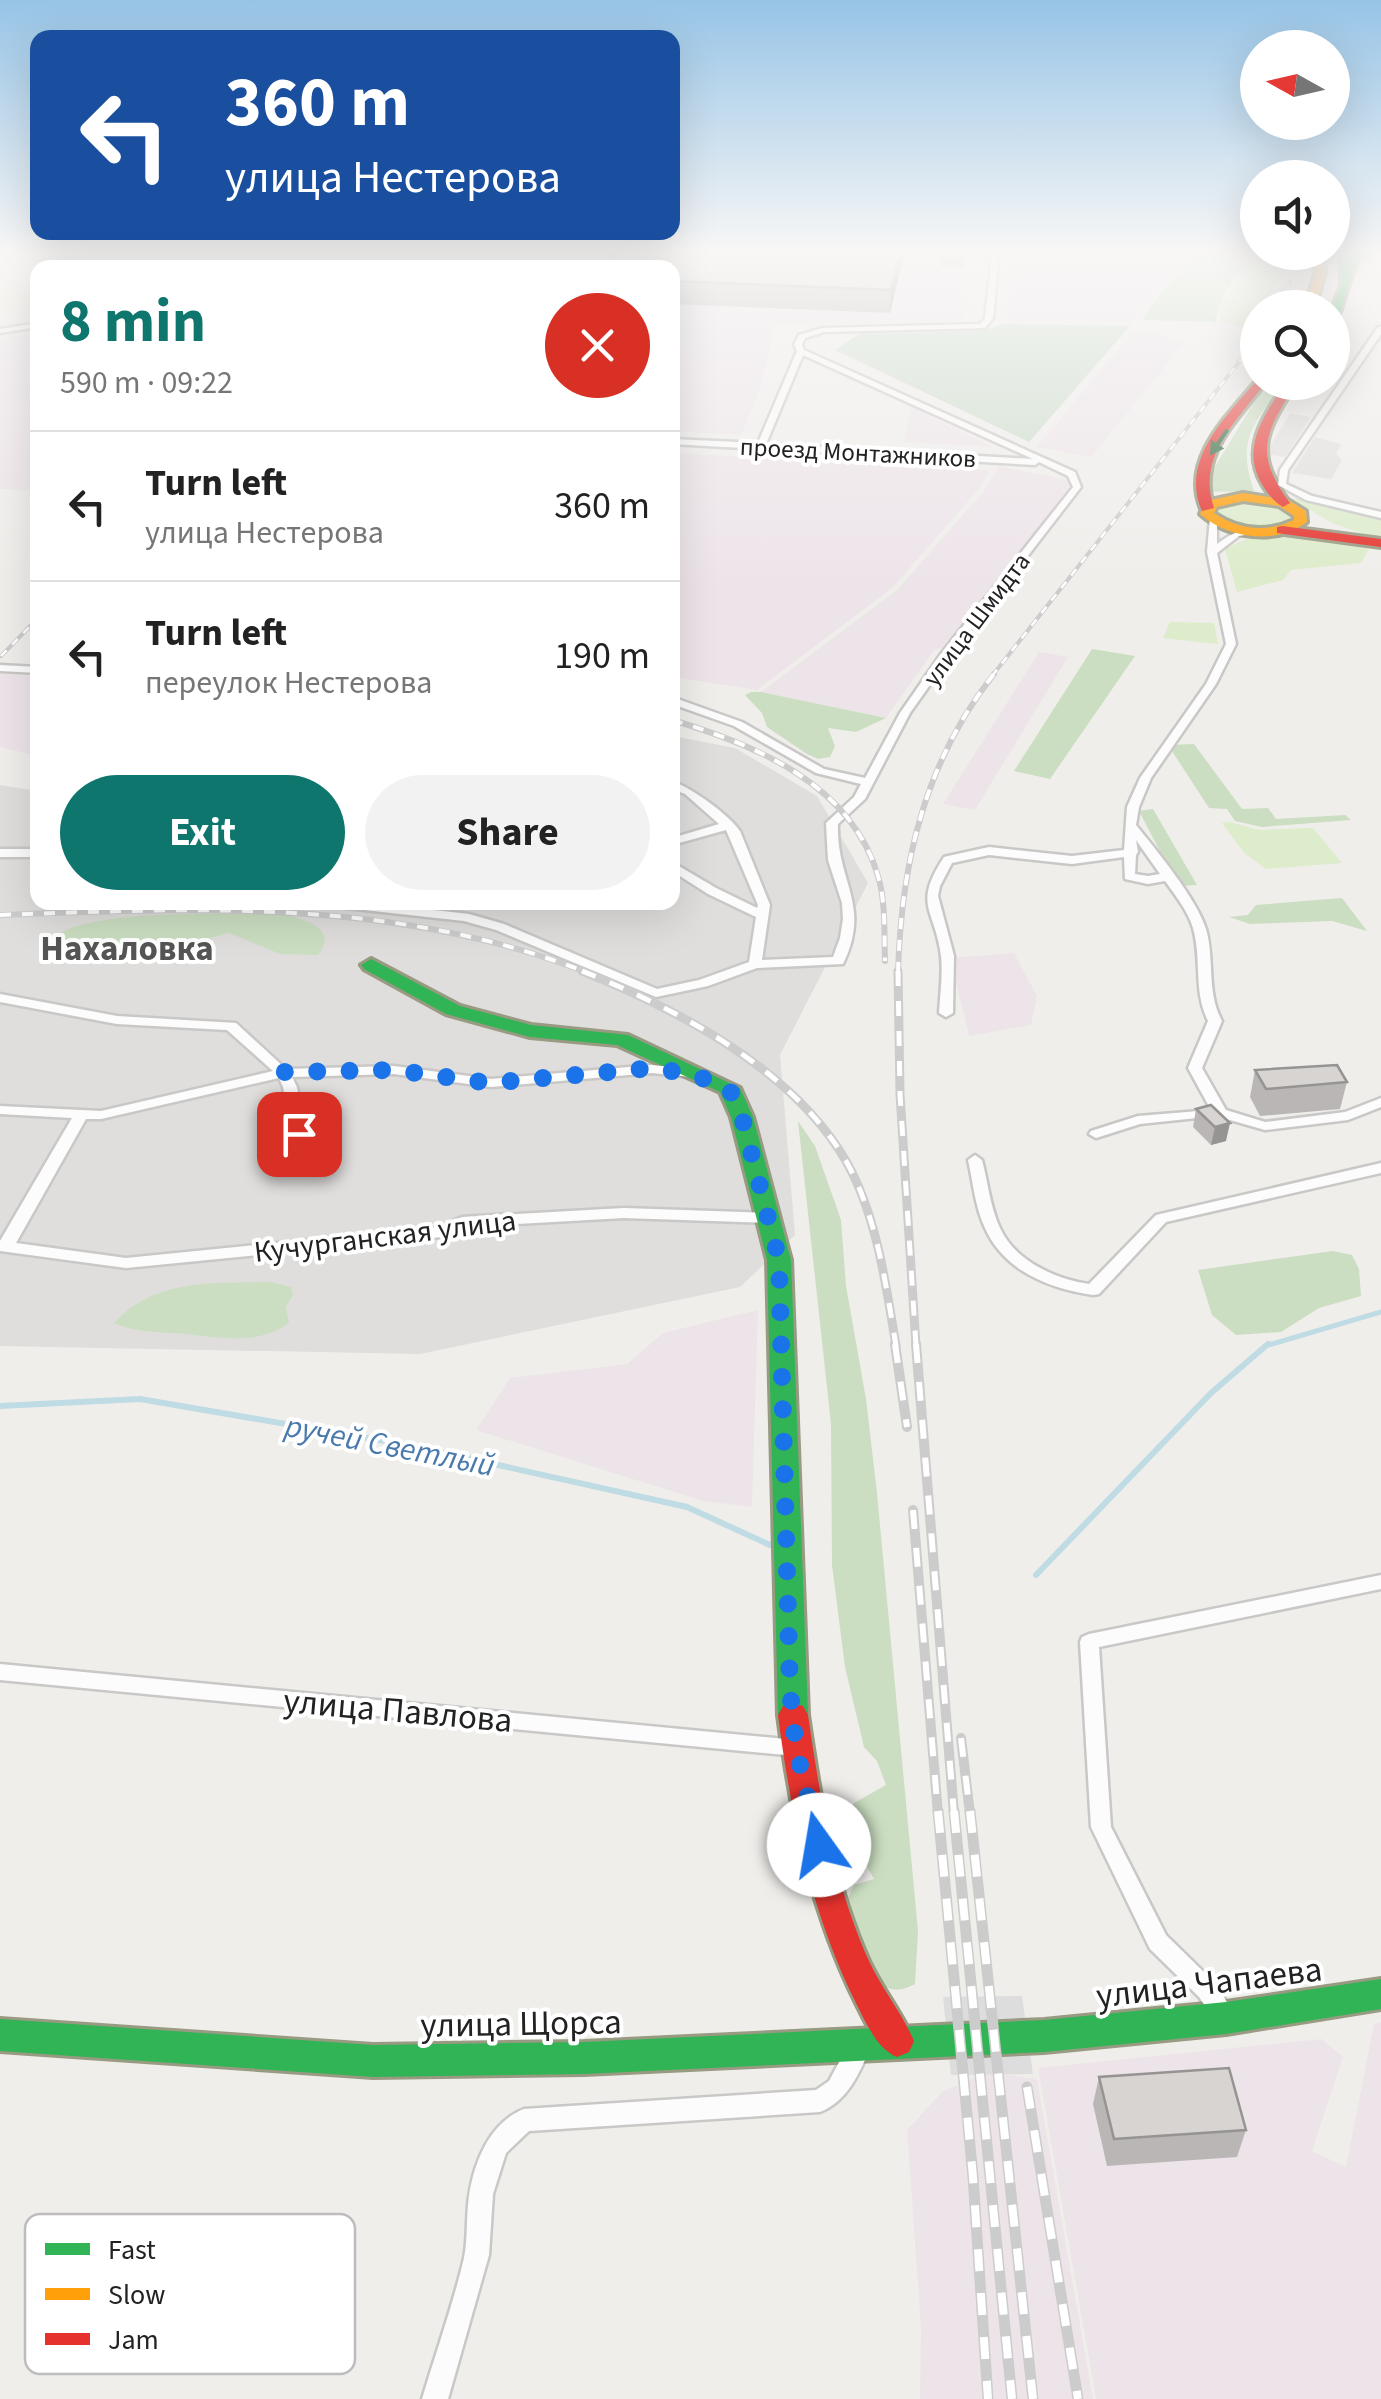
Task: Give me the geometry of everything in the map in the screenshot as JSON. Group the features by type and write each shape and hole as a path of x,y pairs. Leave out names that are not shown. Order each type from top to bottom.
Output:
{"main road":[{"path":"1248,400 1200,474 1198,486 1210,514 1234,528 1379,543"},
{"path":"1272,531 1296,525 1260,477 1256,443 1281,400"},
{"path":"1210,514 1230,498 1278,498 1379,543"},
{"path":"371,965 453,1010 530,1031 621,1039 729,1088 742,1117 779,1260 790,1690 796,1748 826,1877 856,1976 881,2022 897,2041"},
{"name":"улица Чапаева","path":"1044,2036 1226,2018 1381,1994"},
{"name":"улица Щорса","path":"0,2035 454,2062 1044,2036"}],"street":[{"path":"761,446 796,361"},
{"name":"улица Шмидта","path":"399,910 465,917 500,927 656,993 703,983 755,964 838,961 848,943 852,909 838,874 832,828 859,799 905,713 945,656 1077,487 1072,474 822,361"},
{"path":"1359,361 1284,470 1278,498 1310,498 1381,515"},
{"name":"проезд Монтажников","path":"680,442 1044,462"},
{"path":"1166,877 1148,880 1130,876 1132,814 1139,791 1204,694 1231,644 1212,552 1210,514"},
{"path":"1212,552 1236,534 1272,531"},
{"path":"0,668 30,670"},
{"path":"680,703 738,724 820,772 867,782"},
{"path":"680,788 730,825 764,905 755,964"},
{"path":"680,792 689,792"},
{"path":"680,840 730,825"},
{"path":"1133,828 1198,925 1204,1003 1215,1021 1195,1068 1220,1113"},
{"path":"946,1014 947,954 929,901 936,877 948,860 989,851 1072,860 1132,852"},
{"path":"0,853 30,853"},
{"path":"680,870 761,916"},
{"path":"0,998 117,1020 231,1026 284,1072 299,1134"},
{"path":"0,1110 80,1116 171,1100 284,1072 394,1070 490,1083 652,1068 691,1074"},
{"path":"1096,1134 1138,1120 1220,1113 1266,1126 1348,1116 1381,1102"},
{"path":"3,1246 80,1116"},
{"path":"975,1160 987,1214 999,1242 1052,1282 1067,1288 1093,1290 1161,1218 1381,1168"},
{"name":"Кучурганская улица","path":"3,1246 126,1263 442,1232 462,1222 624,1213 771,1218"},
{"path":"1226,2018 1207,1990 1158,1942 1109,1848 1102,1827 1089,1642 1381,1582"},
{"name":"улица Павлова","path":"0,1672 796,1748"},
{"path":"435,2399 477,2254 481,2194 496,2146 524,2120 820,2101 837,2089 861,2044"}],"shaded area":[{"path":"0,361 30,361 30,491 0,489"},
{"path":"680,361 767,361 741,435 680,431"},
{"path":"1109,361 1169,361 1091,457 1037,447"},
{"path":"912,407 993,447 904,442"},
{"path":"1290,414 1311,417 1285,457 1265,454"},
{"path":"1315,437 1342,444 1336,453 1342,460 1331,479 1292,473"},
{"path":"680,453 990,470 979,489 892,588 757,690 680,678"},
{"path":"999,466 1073,481 951,647 935,649 886,718 761,692 897,590 984,491"},
{"path":"1039,652 1068,657 975,810 943,804"},
{"path":"0,674 30,676 30,754 0,747"},
{"path":"680,737 735,748 817,796 868,883 780,1055 795,1235 740,1287 420,1354 0,1346 0,785 30,790 30,910 680,910"},
{"path":"1014,953 1037,996 1031,1025 969,1036 950,958"},
{"path":"758,1310 752,1507 703,1501 476,1430 510,1378 627,1364 663,1333"},
{"path":"1381,2022 1381,2399 1096,2399 1038,2068 1322,2039 1343,2057 1312,2151 1346,2167 1374,2024"},
{"path":"981,2075 1037,2079 1093,2399 920,2399 921,2327 907,2130 942,2092"}],"green space":[{"path":"858,361 1100,361 1029,442"},
{"path":"1256,400 1272,400 1251,432 1248,444 1254,491 1206,492 1203,486"},
{"path":"1291,499 1381,517 1381,540 1332,523"},
{"path":"1265,501 1294,513 1293,522 1252,527 1213,513 1219,504"},
{"path":"1252,536 1313,536 1369,549 1361,563 1291,570 1283,580 1237,592 1225,549"},
{"path":"1170,622 1214,623 1218,644 1163,638"},
{"path":"1092,649 1135,656 1050,779 1014,771"},
{"path":"751,692 886,718 856,732 828,728 835,746 830,757 818,759 767,727 762,713 745,695"},
{"path":"1194,744 1242,809 1268,808 1276,819 1345,815 1351,820 1262,827 1235,821 1227,809 1209,808 1168,745"},
{"path":"1153,809 1197,885 1178,886 1139,811"},
{"path":"1222,823 1259,830 1313,828 1342,863 1266,869 1244,853"},
{"path":"1342,898 1367,931 1332,921 1250,924 1229,917 1248,915 1256,905"},
{"path":"282,914 322,931 324,945 318,955 280,954 229,933 133,958 50,940 68,929 125,918"},
{"path":"798,1121 815,1146 841,1220 846,1286 866,1399 877,1493 918,1931 915,1984 899,1990 886,1987 867,1965 846,1902 854,1885 874,1879 844,1826 854,1803 886,1785 877,1761 864,1747 845,1667 832,1565 831,1424"},
{"path":"1333,1251 1352,1255 1359,1269 1361,1296 1319,1308 1281,1332 1236,1335 1212,1315 1198,1270"},
{"path":"271,1282 291,1287 293,1295 286,1307 289,1323 262,1336 219,1338 144,1331 114,1323 148,1298 186,1286"}],"pier":[{"path":"1022,1996 1033,2074 951,2075 943,1997"}],"building":[{"path":"1337,1065 1347,1082 1266,1089 1255,1070"},
{"path":"1211,1105 1230,1123 1215,1127 1196,1109"},
{"path":"1229,2068 1246,2130 1114,2139 1099,2077"}],"waterway":[{"name":"ручей Светлый","path":"1266,1346 1381,1312"},
{"name":"ручей Светлый","path":"1036,1575 1211,1393 1266,1346"},
{"name":"ручей Светлый","path":"0,1406 140,1399 408,1445 687,1507 770,1545"}],"railway":[{"path":"992,676 1240,361"},
{"path":"1,656 30,626"},
{"path":"898,972 905,892 921,815 950,742 994,674"},
{"path":"680,722 767,756 823,793 846,816 865,844 881,886 885,961"},
{"path":"0,915 224,910 372,920 445,931 517,949 588,973"},
{"path":"582,971 656,1004 730,1046 796,1098 823,1128 846,1161 865,1205 879,1251 896,1346"},
{"path":"898,972 900,1094 916,1346"},
{"path":"895,1344 907,1427"},
{"path":"916,1344 954,1814"},
{"path":"913,1510 938,1814"},
{"path":"961,1738 970,1814"},
{"path":"938,1811 973,2177 988,2399"},
{"path":"954,1811 1012,2399"},
{"path":"970,1811 1033,2399"},
{"path":"1027,2087 1078,2399"}],"traffic: fast":[{"path":"371,965 453,1010 530,1031 621,1039 729,1088 742,1117 779,1260 793,1715"},
{"path":"0,2035 373,2061 584,2058 1044,2036 1226,2018 1381,1994"}],"traffic: slow":[{"path":"1243,497 1283,503 1301,514 1300,522 1277,531 1252,532 1207,514 1211,504 1243,497"}],"traffic: jam":[{"path":"1207,508 1201,491 1207,457 1246,400"},
{"path":"1281,400 1264,428 1259,456 1270,486 1283,503"},
{"path":"1282,530 1381,543"},
{"path":"793,1715 815,1843 839,1926 874,2005 897,2041"}],"district":[{"name":"Нахаловка","path":"127,948"}],"route":[{"path":"299,1134 284,1072 394,1070 513,1083 652,1068 691,1074 729,1088 742,1117 779,1260 790,1690 796,1748 819,1845"}]}
